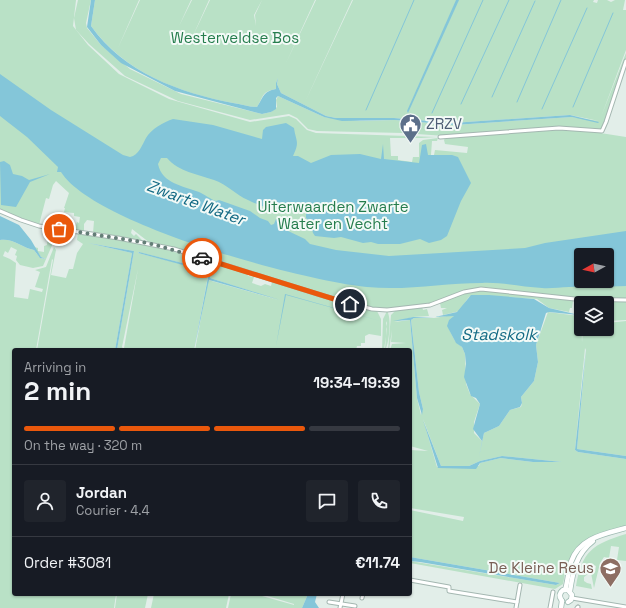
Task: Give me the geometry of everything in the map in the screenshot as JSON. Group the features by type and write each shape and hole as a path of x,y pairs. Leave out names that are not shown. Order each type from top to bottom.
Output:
{"main road":[{"path":"566,608 568,602 572,598 568,590 579,555 590,543 603,535 626,528"},
{"path":"561,608 562,601 560,595 562,592 568,590"},
{"path":"562,601 568,602"}],"street":[{"path":"440,137 559,128 602,131 626,61"},
{"path":"0,211 20,220 39,226 124,239 174,249 319,295 372,309 387,310 430,305 477,289 580,299 626,300"},
{"path":"412,580 449,587 449,591 517,602"},
{"path":"516,608 520,585"},
{"path":"550,608 553,592"},
{"path":"340,606 342,596"},
{"path":"572,598 626,606"},
{"path":"329,602 340,606 355,606"}],"green space":[{"name":"Uiterwaarden Zwarte Water en Vecht","path":"0,0 76,0 73,26 88,45 119,74 169,99 250,122 289,116 296,119 307,130 316,133 437,137 390,138 391,156 398,156 398,160 412,162 413,157 419,157 419,143 423,140 438,138 437,141 432,141 431,155 434,155 435,150 467,153 468,147 445,144 444,140 446,137 559,129 626,137 626,299 614,299 614,296 574,296 574,298 572,298 483,287 463,291 431,304 374,308 344,301 150,243 132,229 131,233 134,236 136,234 143,241 93,233 94,221 87,220 84,224 84,231 71,229 71,225 76,225 77,222 79,223 80,217 74,216 74,213 64,212 69,193 56,181 53,185 49,199 46,198 39,225 0,210"},
{"name":"Westerveldse Bos","path":"78,0 91,0 86,23 87,28 101,45 130,69 181,94 262,114 271,112 277,107 276,100 278,96 324,117 360,121 395,120 454,125 572,117 599,121 570,115 452,123 394,118 336,118 326,116 281,93 277,84 278,78 276,89 265,93 257,107 213,99 154,78 136,68 120,56 104,42 91,26 95,0 139,0 118,48 140,0 191,0 179,26 192,0 209,0 192,38 210,0 262,0 315,0 286,63 316,0 352,0 305,102 353,0 594,0 593,2 597,3 598,0 607,0 611,2 615,0 625,0 623,10 626,10 626,50 601,117 626,53 626,58 604,127 601,130 570,128 445,136 403,133 317,131 308,129 297,118 289,114 250,120 178,101 125,76 89,44 76,30 74,18","holes":["262,0 255,15 256,26 254,15"]},
{"path":"45,228 56,230 57,234 43,266 33,268 20,265 16,260 17,256 15,255 17,250 11,247 8,253 5,251 3,256 16,263 14,297 28,299 30,289 42,292 43,289 35,287 40,272 35,270 46,267 54,247 56,250 51,275 66,278 69,269 73,269 77,253 83,244 77,240 78,233 150,245 247,273 248,276 254,277 252,283 261,286 265,284 271,286 272,282 377,311 381,319 381,336 369,334 365,336 365,343 361,343 361,346 357,346 356,348 195,348 208,280 279,300 210,278 210,270 138,252 209,271 194,348 124,348 138,269 123,348 117,348 134,251 88,243 132,253 115,348 37,348 52,259 36,348 12,348 12,596 116,596 114,608 0,608 0,240 9,240 34,250 40,257 46,259 41,257 34,247 38,248 38,251 44,252 44,246 47,245 48,233 44,234"},
{"path":"482,290 573,300 572,308 570,308 569,312 549,308 537,299 474,295 467,299 460,311 443,315 442,310 447,308 441,308 440,303 465,293"},
{"path":"614,301 626,301 626,320 614,321"},
{"path":"422,307 423,310 427,309 429,316 413,317 394,322 410,320 417,398 421,415 423,409 419,392 411,320 414,318 454,316 449,329 455,341 462,347 465,354 466,384 470,394 480,404 474,422 474,433 482,441 479,457 484,433 499,426 510,410 521,407 521,397 534,381 538,362 536,345 548,312 574,315 574,336 582,336 582,342 582,336 614,336 614,322 626,321 626,456 577,449 585,348 575,450 578,452 626,459 626,526 582,544 566,568 563,584 555,589 412,563 412,561 556,585 560,583 412,557 412,510 463,521 464,517 412,508 412,450 428,451 412,447 412,348 391,348 392,344 406,343 391,342 392,330 388,348 391,315 396,310","holes":["423,419 441,466 469,466 480,461 502,456 562,462 533,462 501,458 480,463 479,466 437,467"]},
{"path":"387,311 389,314 389,331 388,343 385,348 386,336 384,348 382,348 383,319"},
{"path":"626,534 626,561 617,560 619,547 611,546 609,558 604,557 600,563 594,588 591,573 595,572 596,566 591,564 588,568 588,574 584,577 584,581 591,584 592,589 576,586 582,565 591,551 605,541"},
{"path":"117,596 148,596 145,608 115,608"},
{"path":"154,596 229,596 226,608 151,608"},
{"path":"231,596 262,596 294,605 268,596 307,596 302,608 228,608"}],"water":[{"path":"91,0 95,0 91,26 104,42 119,56 154,78 213,99 257,107 268,91 276,89 278,78 277,84 281,93 326,116 336,118 394,118 452,123 570,115 599,122 572,117 454,125 395,120 342,121 324,117 278,96 276,98 276,109 262,114 175,91 121,63 101,45 87,27"},
{"path":"456,0 459,0 408,113 407,111"},
{"name":"Uiterwaarden Zwarte Water en Vecht","path":"0,74 51,110 123,155 130,157 138,152 148,135 154,129 173,119 213,125 262,139 263,130 266,127 286,123 294,128 297,144 293,156 298,156 311,163 331,155 360,154 381,159 383,144 384,159 419,163 422,145 426,144 428,155 452,155 458,157 471,183 461,201 447,236 441,240 429,243 420,239 400,244 378,244 371,242 363,243 341,237 334,238 315,236 310,222 306,218 306,205 302,204 285,211 277,212 244,198 219,182 183,170 167,158 161,158 158,164 160,171 164,176 180,186 199,192 216,201 219,200 250,211 260,218 268,221 271,225 274,224 276,219 278,219 286,230 305,239 310,244 336,250 389,256 525,248 545,243 626,231 626,286 614,286 614,248 574,248 574,287 545,288 490,283 468,283 382,288 337,283 297,274 203,247 156,230 114,211 81,192 61,172 57,172 58,167 27,137 0,116"},
{"path":"4,161 10,165 13,174 22,176 29,180 50,174 30,182 16,207 1,205 0,162"},
{"path":"0,216 19,225 31,240 41,257 46,259 40,258 34,250 9,240 0,240"},
{"path":"88,243 134,251 117,348 115,348 132,253"},
{"path":"139,252 210,270 210,278 280,300 209,280 194,348 209,272 138,253"},
{"path":"285,294 380,321 286,295 276,346"},
{"name":"Stadskolk","path":"471,295 534,299 549,308 574,314 546,313 536,345 538,362 534,381 521,397 522,403 520,407 510,410 499,426 484,433 479,457 482,441 473,429 480,404 476,398 471,396 464,377 466,364 465,354 462,347 456,343 447,326 449,320 454,316 435,317 457,312"},
{"path":"413,317 434,317 414,318 411,320 419,392 423,409 422,415 417,398 410,320 393,321"},
{"path":"586,348 577,449 626,456 626,459 578,452 575,450"},
{"path":"423,420 441,466 469,466 480,461 502,456 562,462 533,462 501,458 480,463 476,469 438,468"},
{"path":"412,557 560,583 556,585 412,561"},
{"path":"307,596 316,596 315,602 319,608 302,608"}],"waterway":[{"path":"366,110 414,0"},
{"path":"432,113 483,0"},
{"path":"461,104 509,0"},
{"path":"517,102 561,0"},
{"path":"492,97 535,1"},
{"path":"542,109 587,8"},
{"path":"573,107 613,13"}],"way so far":[{"path":"59,229 148,243 202,258"}],"place":[{"name":"ZRZV","path":"410,144"},
{"name":"De Kleine Reus","path":"610,588"}],"route":[{"path":"202,258 350,304"}],"water label":[{"name":"Zwarte Water","path":"196,202"}]}
